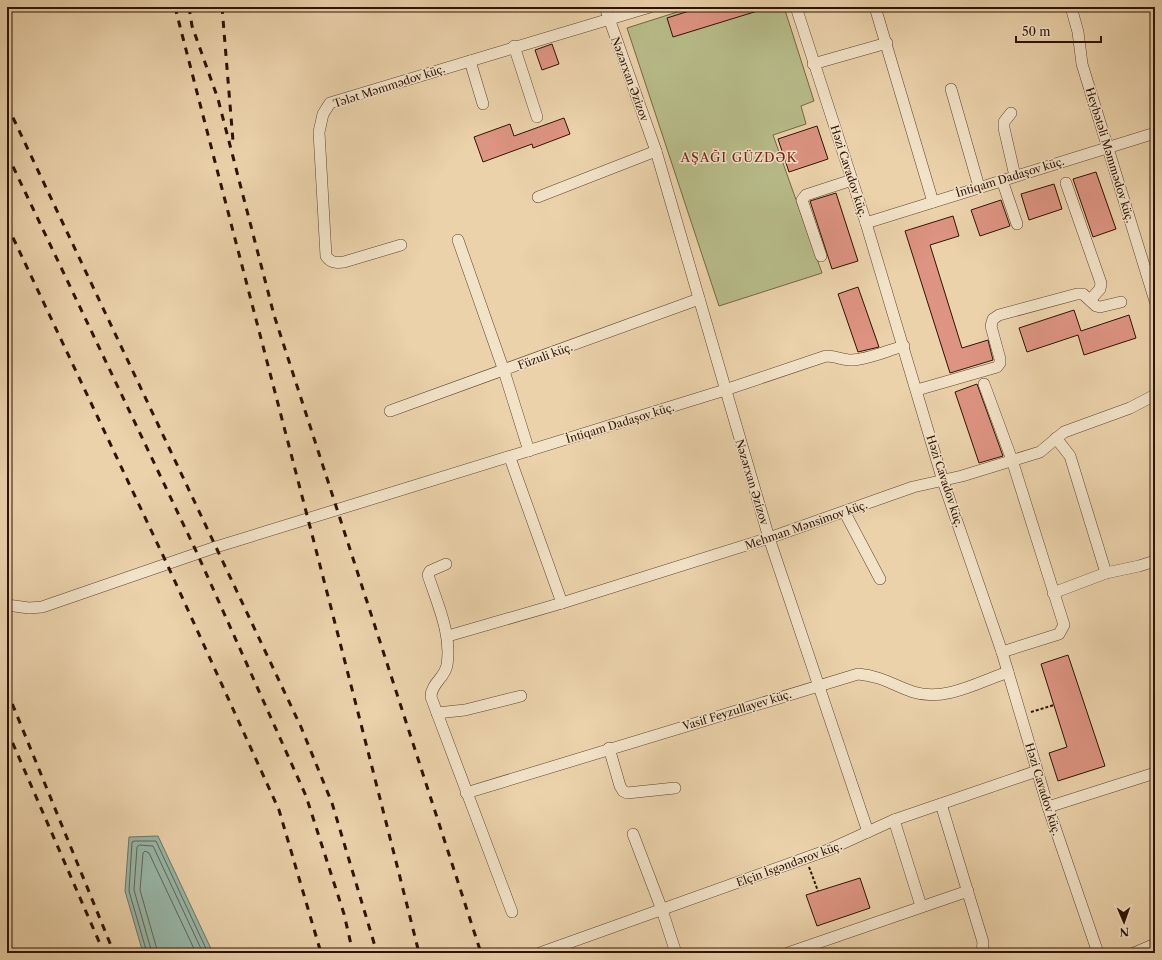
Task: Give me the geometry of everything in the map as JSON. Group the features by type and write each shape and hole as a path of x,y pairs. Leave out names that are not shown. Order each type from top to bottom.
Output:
{"street":[{"name":"Nəzərxan Əzizov","path":"605,7 656,151 769,538 868,832"},
{"name":"Tələt Məmmədov küç.","path":"401,245 344,262 337,263 330,261 326,256 319,132 323,114 330,103 470,61 514,46 650,7"},
{"name":"Həzi Cavadov küç.","path":"796,7 813,64 866,223 904,346 943,481 1002,652 1048,807 1098,953"},
{"path":"875,7 887,43 933,202"},
{"name":"Heybətəli Məmmədov küç.","path":"1071,7 1078,32 1082,64 1106,147 1155,301"},
{"path":"813,64 887,43"},
{"path":"514,46 537,117"},
{"path":"470,61 483,104"},
{"path":"951,90 979,187"},
{"path":"1011,113 1004,122 1004,128 1015,176"},
{"name":"İntiqam Dadaşov küç.","path":"866,223 1106,147 1155,133"},
{"path":"538,197 656,151"},
{"path":"821,256 802,200 806,195 852,180"},
{"path":"1002,180 1017,224"},
{"path":"1066,184 1101,283 1100,289 1091,300"},
{"path":"458,240 504,371 529,451"},
{"path":"917,390 997,367 1000,363 1000,359 992,326 993,318 999,315 1077,294 1083,294 1096,306 1100,307 1121,302"},
{"name":"Füzuli küç.","path":"390,411 504,371 699,299"},
{"name":"İntiqam Dadaşov küç.","path":"7,605 28,608 42,607 197,553 510,458 725,390 826,356 836,356 850,360 860,359 904,346"},
{"path":"984,384 1012,460 1064,625 1059,634 1002,652"},
{"name":"Mehman Mənsimov küç.","path":"448,636 562,603 769,538 914,488 962,476 1040,452 1056,438 1085,423 1130,408 1155,395"},
{"path":"1056,438 1070,456 1106,573"},
{"path":"510,458 562,603"},
{"path":"845,513 880,579"},
{"path":"1053,593 1106,573 1155,561"},
{"path":"446,564 430,571 428,575 448,636 447,666 444,675 431,691 431,697 512,912"},
{"name":"Vasif Feyzullayev küç.","path":"466,793 610,748 858,674 875,675 914,692 929,695 945,694 1008,672"},
{"path":"437,713 465,710 521,696"},
{"path":"610,748 620,786 623,791 628,792 675,788"},
{"name":"Elçin İsgəndərov küç.","path":"540,953 843,845 894,820 1037,770"},
{"path":"1048,807 1155,773"},
{"path":"941,804 983,942 982,953"},
{"path":"894,820 921,906"},
{"path":"633,834 662,910 676,953"},
{"path":"788,953 968,891"},
{"path":"1134,953 1155,944"}],"path":[{"path":"1020,715 1054,705"},
{"path":"806,858 818,891"}],"green space":[{"path":"693,7 784,7 814,101 801,106 806,124 773,135 822,273 719,306 627,28"}],"water":[{"path":"158,836 213,953 143,953 125,891 129,837"}],"building":[{"path":"702,7 764,7 764,9 673,37 667,18"},
{"path":"552,44 559,64 542,70 535,50"},
{"path":"564,118 570,134 533,148 532,144 483,162 474,137 510,124 514,136"},
{"path":"817,126 828,159 789,172 778,139"},
{"path":"1096,172 1116,229 1093,237 1073,179"},
{"path":"1054,184 1062,209 1029,220 1021,194"},
{"path":"836,193 858,261 832,269 810,201"},
{"path":"1001,200 1010,226 980,236 971,210"},
{"path":"953,216 959,236 930,245 962,348 988,340 993,360 950,373 905,231"},
{"path":"858,287 879,347 858,352 838,294"},
{"path":"1074,310 1081,331 1129,315 1136,338 1084,355 1078,335 1027,352 1019,328"},
{"path":"977,384 1003,456 979,463 955,392"},
{"path":"1068,655 1105,766 1058,781 1049,753 1067,747 1041,664"},
{"path":"860,878 870,908 817,926 806,895"}],"railway":[{"path":"175,7 419,953"},
{"path":"189,7 192,26 218,99 274,315 481,953"},
{"path":"222,7 233,141"},
{"path":"7,105 301,727 332,803 377,953"},
{"path":"7,154 197,553 306,796 344,914 353,953"},
{"path":"7,225 167,564 279,810 321,953"},
{"path":"7,691 114,953"},
{"path":"7,730 104,953"}],"district":[{"name":"AŞAĞI GÜZDƏK","path":"739,157"}]}
